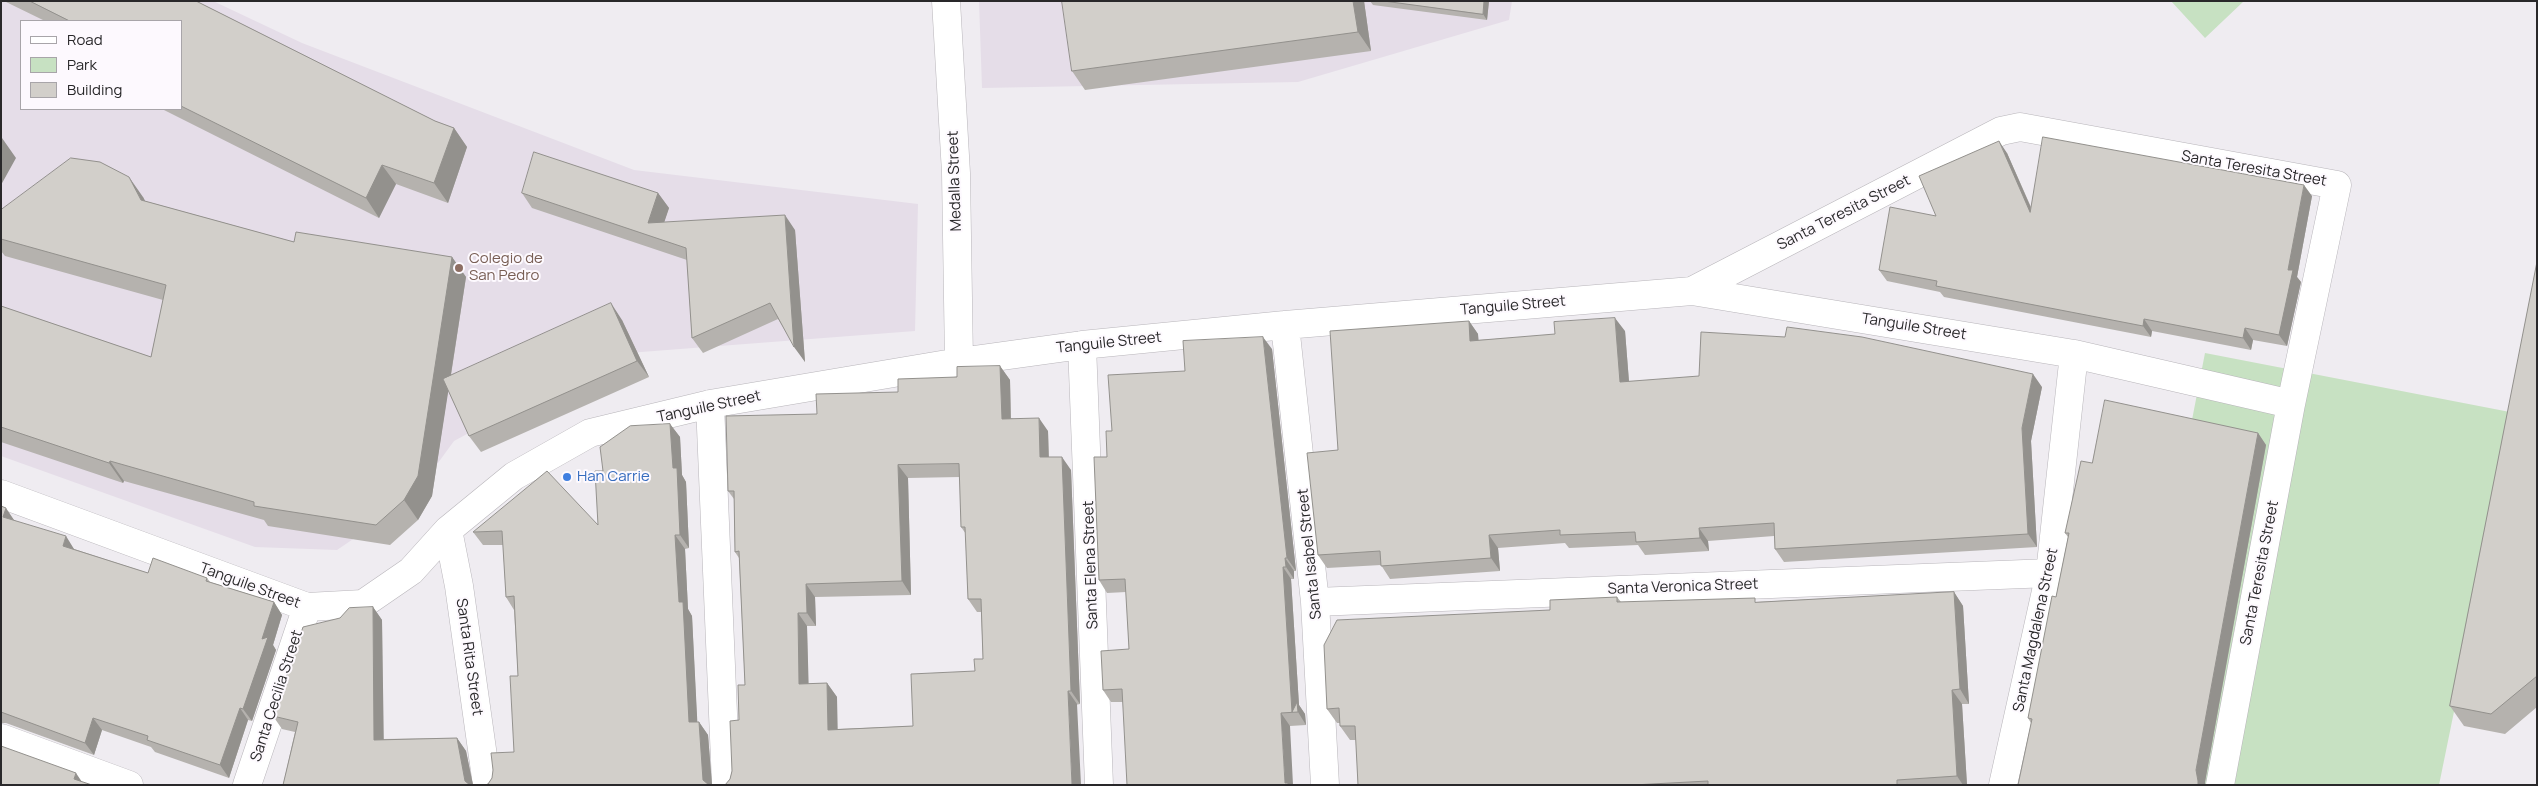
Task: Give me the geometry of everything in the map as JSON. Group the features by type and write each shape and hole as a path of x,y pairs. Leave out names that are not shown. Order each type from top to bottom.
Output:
{"street":[{"name":"Medalla Street","path":"946,1 956,174 958,362"},
{"name":"Santa Teresita Street","path":"1692,291 2002,131 2020,127 2334,183 2337,187 2291,404 2220,785"},
{"name":"Tanguile Street","path":"1,494 307,607 363,604 410,571 448,530 514,476 590,434 710,404 958,362 1082,346 1285,325 1692,291 2074,354 2291,404"},
{"name":"Santa Isabel Street","path":"1285,325 1316,602 1325,785"},
{"name":"Santa Elena Street","path":"1082,346 1099,785"},
{"name":"Santa Magdalena Street","path":"2003,785 2050,573 2074,354"},
{"path":"710,404 726,785"},
{"name":"Santa Rita Street","path":"448,530 459,586 488,785"},
{"name":"Santa Veronica Street","path":"1316,602 2050,573"},
{"name":"Santa Cecilia Street","path":"248,785 307,607"},
{"path":"1,738 129,785"}],"shaded area":[{"name":"Colegio de San Pedro","path":"1,1 213,1 302,43 634,170 918,204 915,331 615,354 454,441 411,500 337,550 255,547 1,456"},
{"path":"979,1 1512,1 1509,20 1298,82 982,88"}],"green space":[{"path":"2171,1 2244,1 2205,38"},
{"path":"2205,353 2515,413 2439,785 2121,785"}],"building":[{"path":"30,1 196,1 435,121 454,128 434,183 382,165 366,198 182,106 182,20 68,20"},
{"path":"1062,1 1353,1 1358,32 1072,71"},
{"path":"1384,1 1484,1 1483,14"},
{"path":"2043,137 2304,185 2288,270 2293,270 2279,335 2245,328 2243,338 2144,319 2143,326 1936,286 1937,281 1879,270 1890,207 1936,216 1919,176 1999,141 2030,212"},
{"path":"534,152 658,193 648,223 785,215 794,347 770,303 692,338 686,248 522,193"},
{"path":"71,158 100,162 129,177 141,200 294,242 296,232 452,257 418,476 404,500 376,525 254,506 254,502 110,461 109,463 1,427 1,306 151,357 166,285 1,239 1,210"},
{"path":"2537,262 2537,676 2491,714 2450,706"},
{"path":"611,303 637,361 469,436 443,379"},
{"path":"1615,318 1620,382 1699,376 1701,332 1785,337 1787,327 1862,337 2033,374 2022,428 2028,534 1775,549 1774,523 1699,528 1700,538 1636,542 1635,532 1560,535 1560,530 1489,535 1491,558 1381,566 1380,551 1318,555 1307,453 1338,450 1330,331 1469,321 1470,341 1555,334 1554,322"},
{"path":"1263,337 1287,558 1285,558 1286,567 1283,567 1292,712 1297,702 1298,712 1281,713 1285,783 1288,783 1288,785 1127,785 1122,689 1103,690 1101,651 1129,649 1125,579 1099,580 1094,457 1107,457 1106,431 1112,431 1108,375 1185,371 1183,341"},
{"path":"1000,366 1002,419 1039,418 1040,457 1062,457 1071,691 1068,691 1072,785 725,785 730,779 732,771 730,721 739,720 738,685 745,685 739,551 735,552 734,491 728,491 726,416 817,414 816,394 898,392 898,379 957,377 957,367","holes":["959,464 961,527 965,527 968,599 981,599 983,659 974,659 975,671 911,674 913,726 828,730 827,683 799,684 798,613 807,613 806,584 902,581 898,465"]},
{"path":"2105,400 2258,433 2196,770 2198,785 2018,785 2032,719 2028,718 2052,596 2056,597 2069,533 2065,533 2081,461 2092,463"},
{"path":"670,424 673,468 677,468 680,535 675,535 679,602 683,602 689,722 699,722 703,780 709,785 485,785 492,778 491,753 514,752 510,676 518,676 514,596 506,597 502,531 473,532 547,471 598,525 595,471 603,471 600,447 630,426"},
{"path":"1,506 6,508 3,517 66,536 63,546 148,573 153,558 207,578 206,581 274,602 262,639 268,637 243,709 240,708 220,765 147,740 148,736 93,718 85,743 1,712"},
{"path":"1954,592 1960,689 1952,690 1957,776 1897,780 1897,785 1708,785 1708,781 1633,785 1358,785 1355,726 1340,726 1339,708 1327,709 1324,645 1337,620 1550,610 1550,600 1617,597 1617,602 1755,598 1755,602"},
{"path":"373,607 374,740 457,738 465,781 470,785 283,785 298,722 273,716 303,627 340,618 349,608"},
{"path":"1,746 76,773 74,779 92,785 1,785"}],"place":[{"name":"Colegio de San Pedro","path":"459,268"},
{"name":"Han Carrie","path":"567,477"}]}
